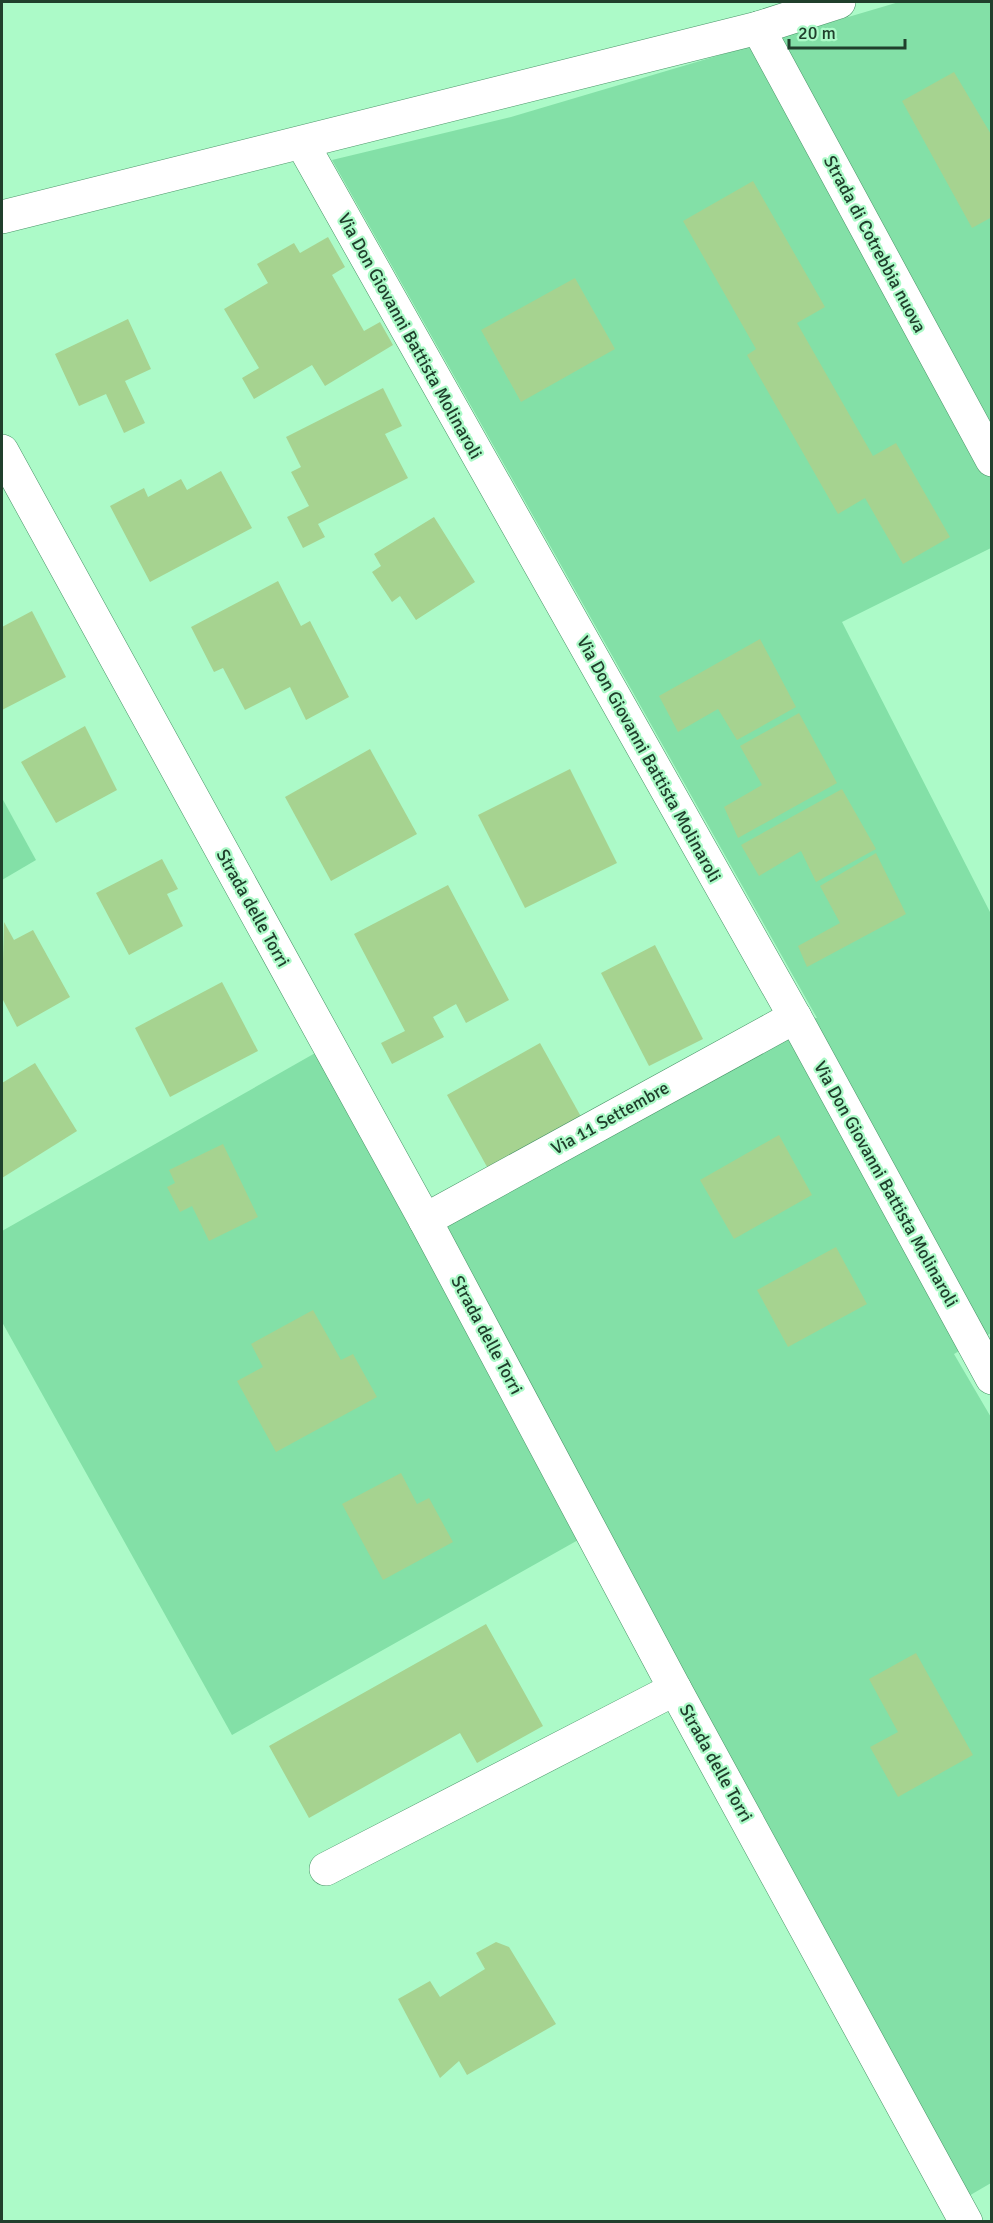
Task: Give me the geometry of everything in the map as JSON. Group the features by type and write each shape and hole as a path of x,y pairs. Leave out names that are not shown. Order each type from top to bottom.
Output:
{"street":[{"path":"2,217 758,28 839,2"},
{"name":"Strada di Cotrebbia nuova","path":"758,28 992,460"},
{"name":"Via Don Giovanni Battista Molinaroli","path":"302,143 795,1017 992,1378"},
{"name":"Strada delle Torri","path":"2,451 425,1220 675,1689 966,2222"},
{"name":"Via 11 Settembre","path":"425,1220 795,1017"},
{"path":"326,1869 675,1689"}],"green space":[{"path":"899,2 991,2 991,548 842,622 991,914 991,1333 954,1354 992,1419 991,2183 955,2204 587,1535 232,1735 2,1322 2,1231 324,1048 422,1239 795,1017 817,1018 332,160 511,117"},
{"path":"2,798 36,860 2,880"}],"building":[{"path":"954,72 992,136 992,217 972,228 902,101"},
{"path":"753,181 825,307 797,323 873,456 896,443 950,537 903,564 865,498 838,514 747,355 756,349 683,221"},
{"path":"328,237 345,267 332,275 364,331 380,322 393,345 325,386 312,365 254,399 242,378 259,368 224,309 268,283 257,264 294,243 300,253"},
{"path":"575,278 615,349 521,402 481,330"},
{"path":"128,319 151,369 125,381 145,423 124,433 106,394 79,406 55,354"},
{"path":"383,388 402,426 385,434 408,478 318,524 325,537 303,548 287,517 309,506 291,472 301,467 286,437"},
{"path":"221,471 252,528 150,582 110,506 144,488 148,497 181,479 187,490"},
{"path":"434,517 475,582 416,620 400,596 392,602 372,572 381,566 374,554"},
{"path":"278,581 301,626 310,621 349,697 306,720 290,687 245,710 223,668 214,672 191,627"},
{"path":"32,611 66,677 2,710 2,627"},
{"path":"760,639 796,707 737,740 718,709 678,732 659,696"},
{"path":"799,713 837,783 738,838 724,807 762,785 740,746"},
{"path":"85,726 117,790 56,823 21,762"},
{"path":"370,749 417,834 331,881 285,797"},
{"path":"570,769 617,863 525,908 478,815"},
{"path":"842,789 876,849 816,882 801,851 759,876 741,845"},
{"path":"876,853 906,914 807,967 798,946 840,923 820,886"},
{"path":"162,859 178,889 167,894 183,926 129,955 96,893"},
{"path":"448,885 509,1000 466,1023 456,1004 433,1017 444,1037 392,1064 381,1043 405,1031 354,934"},
{"path":"4,922 14,940 33,930 70,997 17,1027 2,998"},
{"path":"655,945 703,1039 649,1066 601,973"},
{"path":"222,982 258,1051 170,1097 135,1028"},
{"path":"540,1043 584,1122 491,1174 447,1095"},
{"path":"35,1063 77,1131 2,1178 2,1083"},
{"path":"779,1135 812,1195 734,1239 700,1180"},
{"path":"223,1144 258,1217 209,1241 192,1206 180,1212 167,1187 175,1183 169,1170"},
{"path":"836,1247 867,1304 788,1347 757,1290"},
{"path":"313,1310 341,1360 353,1354 377,1397 276,1452 237,1381 263,1367 251,1344"},
{"path":"401,1473 417,1504 429,1498 453,1542 383,1580 342,1504"},
{"path":"486,1624 543,1726 477,1763 460,1733 309,1818 269,1746"},
{"path":"916,1653 973,1755 898,1797 870,1747 898,1732 869,1679"},
{"path":"496,1942 509,1947 556,2024 467,2075 459,2061 440,2078 398,1999 430,1981 440,1997 485,1969 476,1953"}]}
